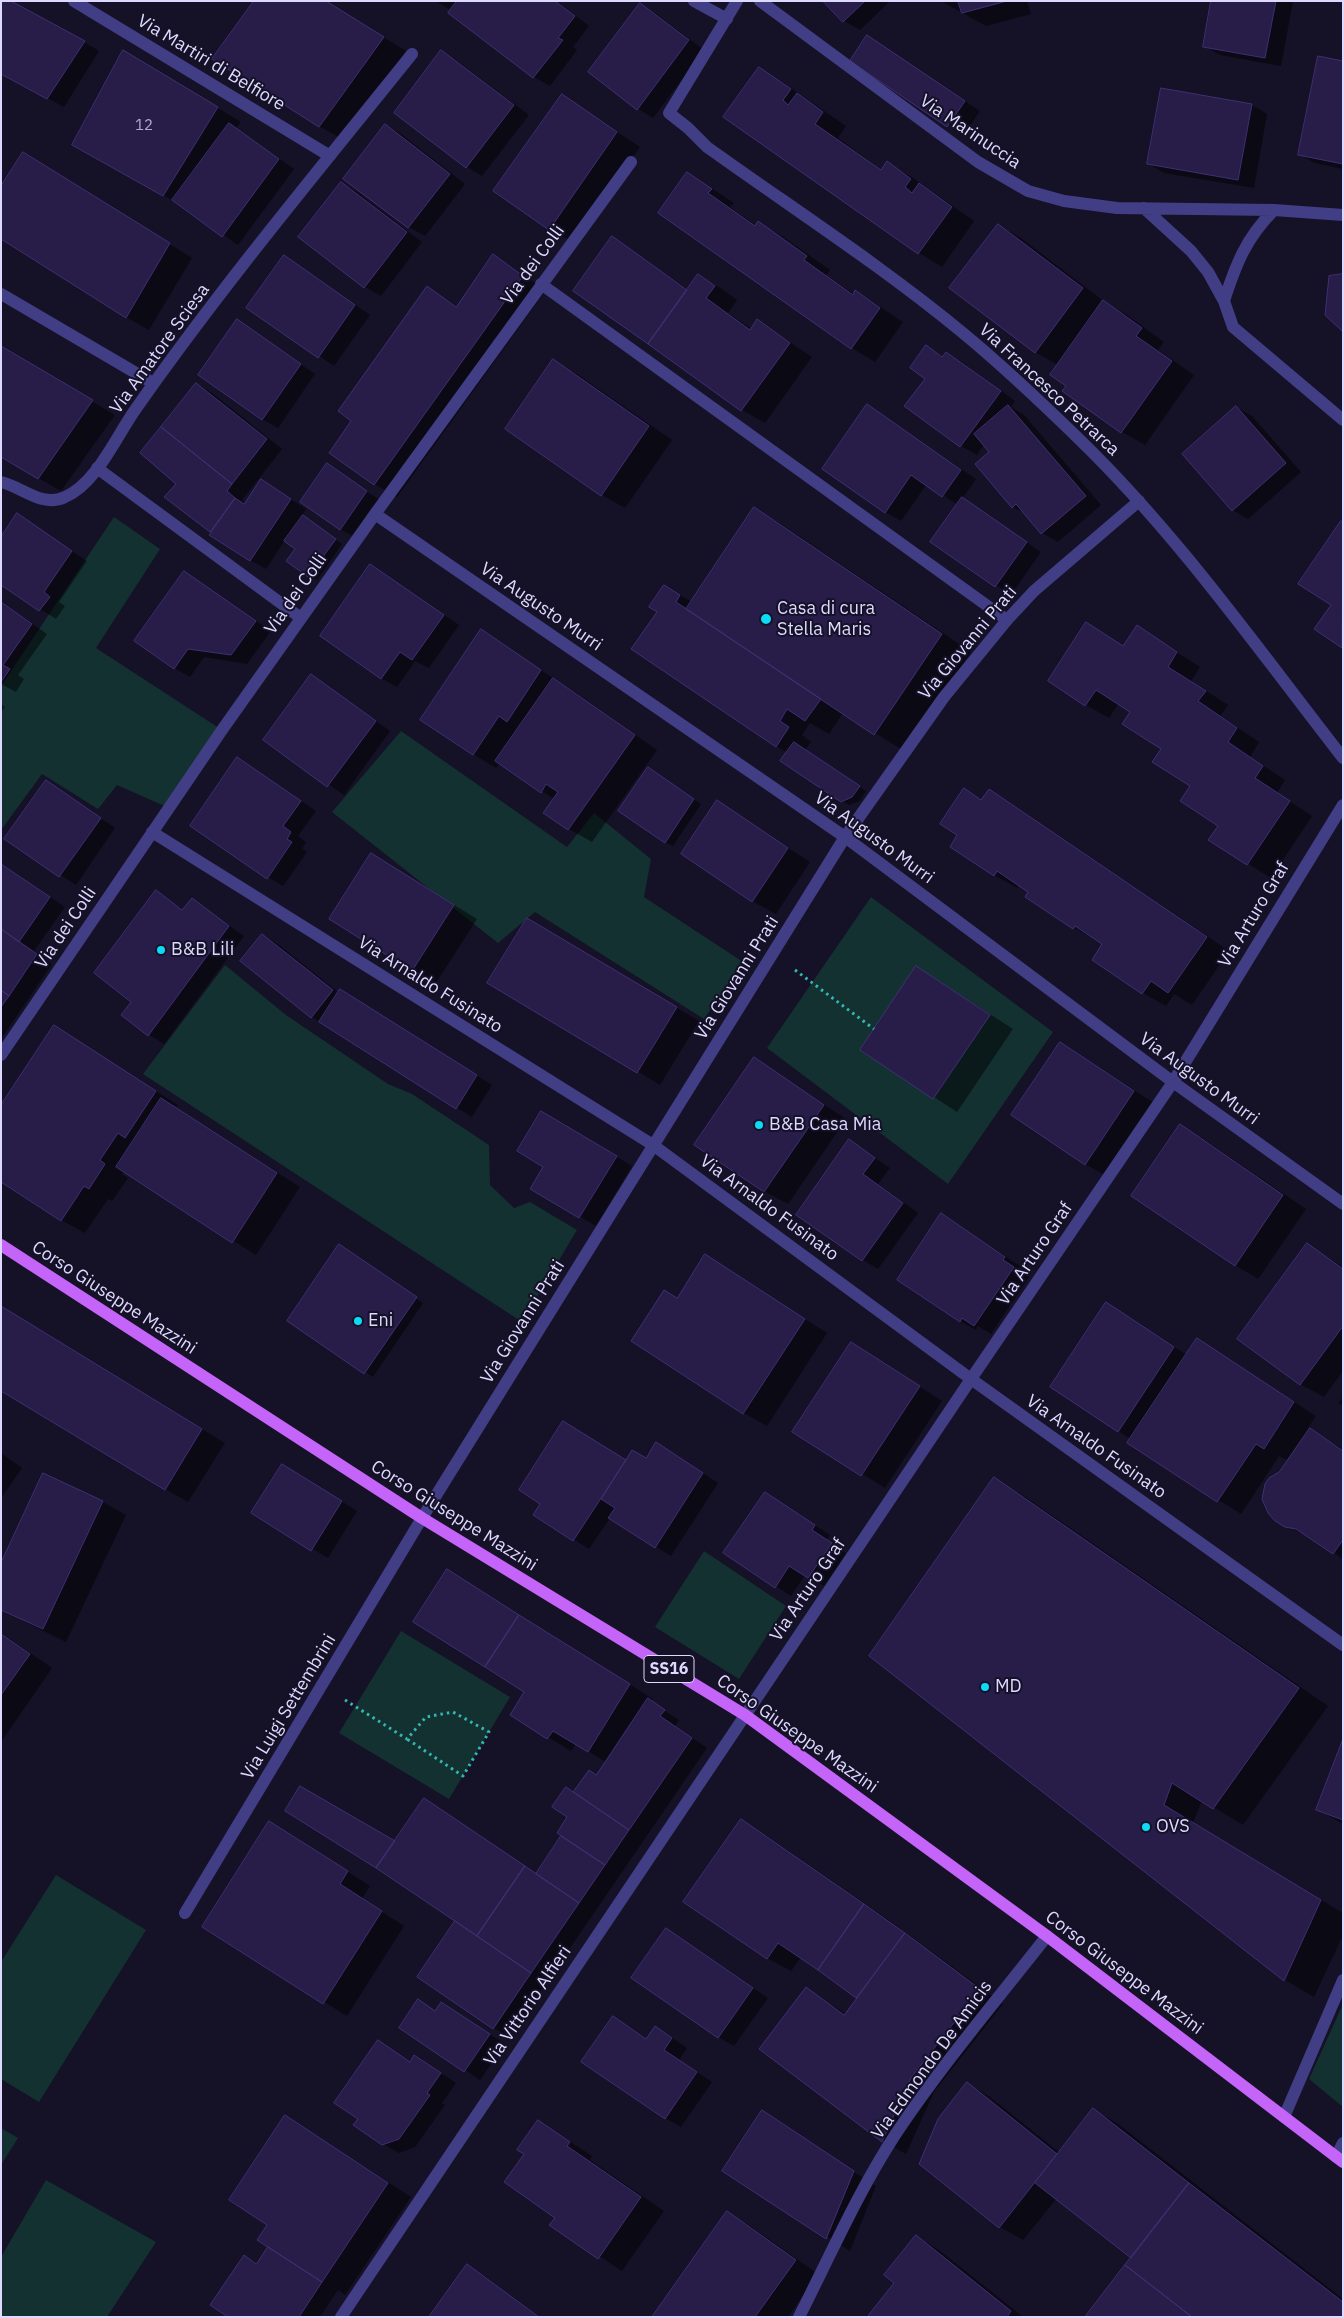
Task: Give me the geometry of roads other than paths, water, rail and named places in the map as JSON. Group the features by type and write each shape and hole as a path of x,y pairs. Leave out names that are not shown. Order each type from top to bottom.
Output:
{"main road":[{"name":"Corso Giuseppe Mazzini","path":"1,1245 422,1518 744,1715 1047,1936 1339,2160"}],"street":[{"name":"Via Martiri di Belfiore","path":"74,1 330,156"},
{"path":"694,1 727,19 737,1"},
{"name":"Via Marinuccia","path":"760,1 995,174 1028,191 1064,201 1117,208 1274,210 1343,215"},
{"name":"Via Francesco Petrarca","path":"727,19 669,113 707,147 894,281 963,333 1079,439 1139,501 1188,558 1343,758"},
{"name":"Via Amatore Sciesa","path":"1,482 50,501 64,498 76,491 97,468 154,383 330,156 412,54"},
{"name":"Via dei Colli","path":"1,1055 152,832 301,618 631,162"},
{"path":"1144,208 1191,251 1208,272 1224,301 1233,326 1343,420"},
{"path":"1224,301 1244,247 1274,210"},
{"path":"541,284 1006,620"},
{"path":"1,294 154,383"},
{"path":"97,468 301,618"},
{"name":"Via Giovanni Prati","path":"422,1518 845,837 944,697 1006,620 1034,591 1139,501"},
{"name":"Via Augusto Murri","path":"375,514 845,837 1173,1082 1343,1204"},
{"name":"Via Arturo Graf","path":"744,1715 1173,1082 1343,805"},
{"name":"Via Arnaldo Fusinato","path":"152,832 653,1145 971,1379 1343,1645"},
{"name":"Via Luigi Settembrini","path":"186,1913 422,1518"},
{"name":"Via Vittorio Alfieri","path":"341,2317 744,1715"},
{"name":"Via Edmondo De Amicis","path":"799,2317 852,2212 894,2136 934,2080 1047,1936"},
{"path":"1284,2117 1343,1980"},
{"path":"1339,2160 1343,2143"}],"place":[{"name":"Casa di cura Stella Maris","path":"766,619"},
{"name":"B&B Lili","path":"161,950"},
{"name":"B&B Casa Mia","path":"759,1125"},
{"name":"Eni","path":"358,1321"},
{"name":"MD","path":"985,1687"},
{"name":"OVS","path":"1146,1827"}]}
